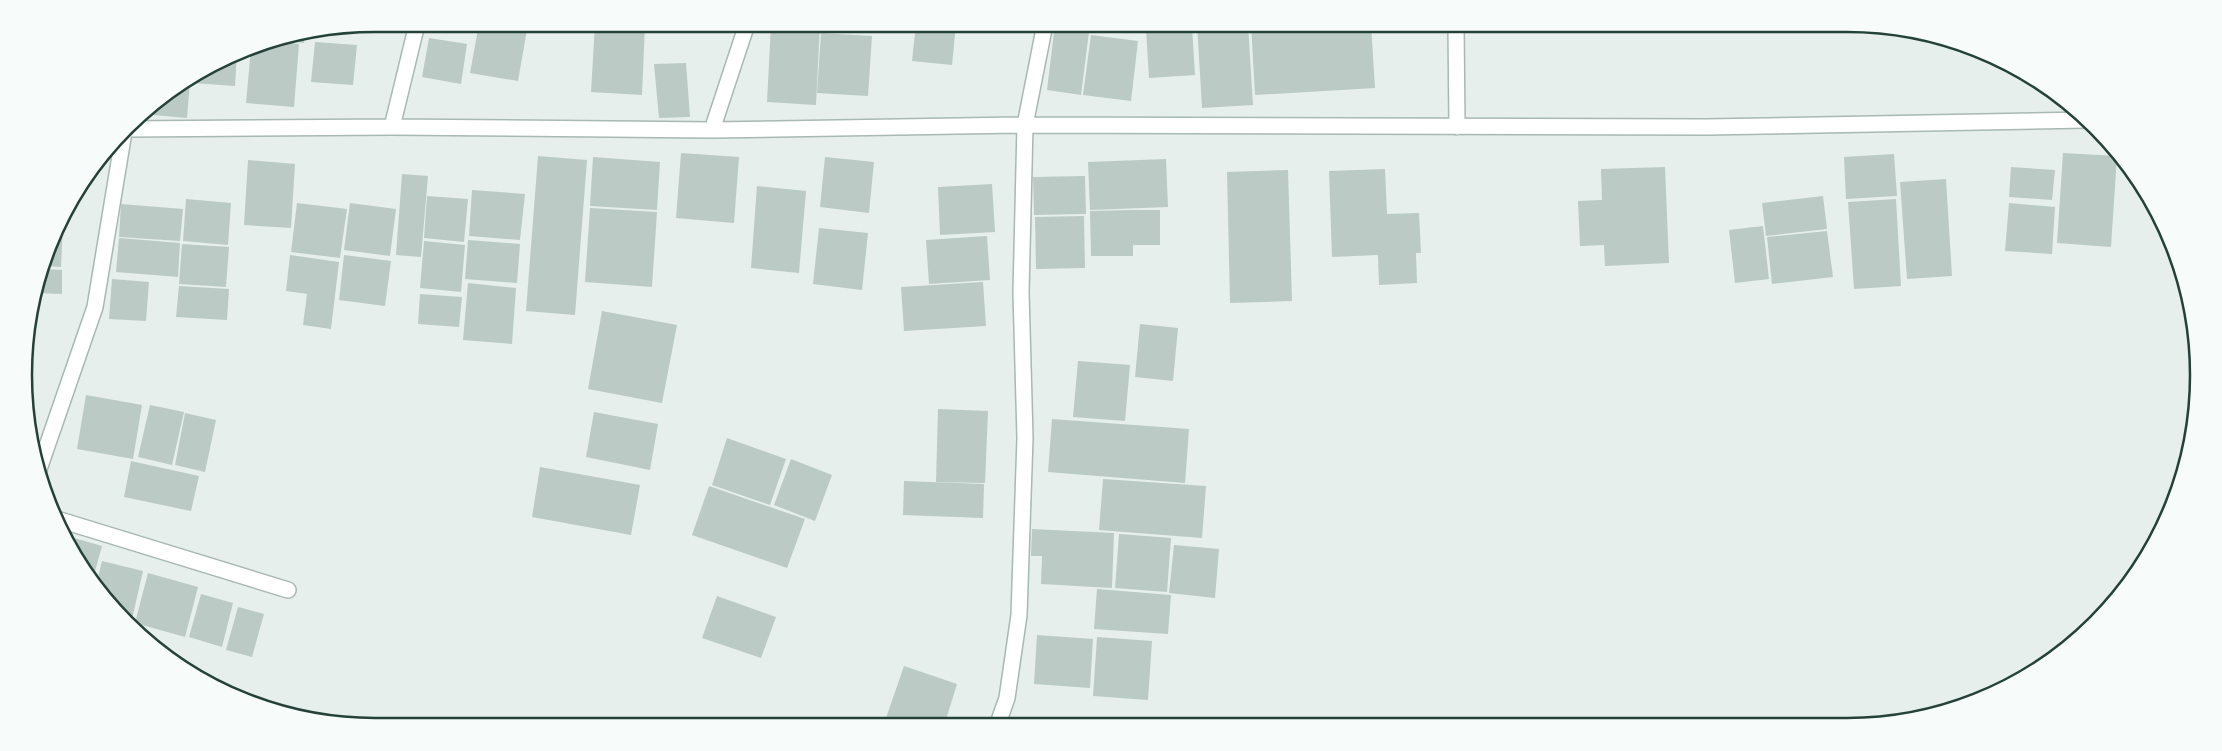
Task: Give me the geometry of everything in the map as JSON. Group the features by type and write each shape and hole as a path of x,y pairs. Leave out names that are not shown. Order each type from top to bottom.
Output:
{"street":[{"path":"392,127 415,32"},
{"path":"712,130 744,32"},
{"path":"1000,718 1007,698 1019,615 1025,438 1021,292 1025,125 1043,32"},
{"path":"1456,32 1457,127"},
{"path":"137,129 392,127 712,130 1025,125 1706,127 2075,120"},
{"path":"43,458 95,307 122,145"},
{"path":"66,522 288,590"}],"building":[{"path":"478,32 527,32 518,81 470,73"},
{"path":"595,32 645,32 642,95 591,92"},
{"path":"771,32 820,32 816,105 767,102"},
{"path":"915,32 955,32 952,65 912,61"},
{"path":"1054,32 1089,32 1081,95 1047,90"},
{"path":"1146,32 1192,32 1195,75 1149,78"},
{"path":"1197,32 1248,32 1253,105 1202,108"},
{"path":"1251,32 1372,32 1375,88 1255,95"},
{"path":"821,33 872,36 868,96 817,93"},
{"path":"1091,35 1138,41 1131,101 1083,95"},
{"path":"429,38 467,44 461,84 422,77"},
{"path":"315,42 357,45 353,85 311,82"},
{"path":"287,44 299,44 294,107 246,103 250,57"},
{"path":"236,62 235,86 196,83"},
{"path":"686,63 690,117 659,118 654,64"},
{"path":"190,87 187,118 153,115 167,103"},
{"path":"681,153 739,157 734,223 676,218"},
{"path":"2063,153 2109,156 2116,164 2111,247 2057,243"},
{"path":"1894,154 1897,196 1846,199 1844,157"},
{"path":"538,156 587,160 575,315 526,311"},
{"path":"593,157 660,162 657,210 590,206"},
{"path":"825,157 874,162 869,213 820,207"},
{"path":"1166,159 1168,207 1090,210 1088,162"},
{"path":"248,160 295,164 291,228 244,225"},
{"path":"1665,167 1669,263 1605,266 1604,245 1580,246 1578,201 1602,200 1601,169"},
{"path":"2011,167 2055,170 2052,200 2009,197"},
{"path":"1385,169 1387,214 1419,213 1421,253 1416,253 1417,283 1379,285 1378,255 1332,257 1329,171"},
{"path":"1288,170 1292,301 1230,303 1227,172"},
{"path":"402,174 428,176 421,257 396,255"},
{"path":"1085,176 1086,214 1034,215 1033,177"},
{"path":"1946,179 1952,276 1907,279 1900,182"},
{"path":"992,184 995,232 940,235 938,187"},
{"path":"757,186 806,191 799,273 751,268"},
{"path":"472,190 525,194 520,240 469,236"},
{"path":"427,196 468,199 464,242 424,238"},
{"path":"1823,196 1827,229 1766,236 1762,203"},
{"path":"186,199 231,203 228,245 183,241"},
{"path":"1896,199 1901,286 1854,289 1848,202"},
{"path":"297,203 347,209 340,258 291,252"},
{"path":"350,203 396,209 390,256 344,250"},
{"path":"2009,203 2055,207 2052,254 2005,251"},
{"path":"121,204 183,209 180,241 119,237"},
{"path":"590,208 657,212 652,287 585,282"},
{"path":"1160,210 1160,245 1133,245 1133,256 1091,256 1090,211"},
{"path":"1084,216 1085,268 1036,269 1035,217"},
{"path":"1763,226 1769,279 1735,283 1729,230"},
{"path":"819,228 868,233 862,290 813,284"},
{"path":"1827,231 1833,277 1772,284 1767,237"},
{"path":"62,236 61,267 51,266"},
{"path":"987,236 990,280 929,284 926,240"},
{"path":"119,238 180,243 178,277 116,272"},
{"path":"468,240 520,244 517,283 465,279"},
{"path":"424,241 465,245 461,292 420,288"},
{"path":"182,244 229,247 226,287 179,284"},
{"path":"290,255 339,262 331,329 303,325 307,294 286,291"},
{"path":"344,255 391,261 385,306 339,300"},
{"path":"50,269 62,270 62,294 43,293"},
{"path":"112,279 149,282 146,321 109,319"},
{"path":"983,282 986,326 904,331 901,287"},
{"path":"468,283 516,288 512,344 463,340"},
{"path":"179,286 229,289 227,320 176,317"},
{"path":"420,294 462,297 459,327 418,324"},
{"path":"602,311 677,325 662,403 588,389"},
{"path":"1140,324 1178,328 1173,381 1135,377"},
{"path":"1078,361 1130,365 1125,421 1073,417"},
{"path":"86,395 142,405 133,459 77,449"},
{"path":"150,405 184,412 172,465 138,457"},
{"path":"938,409 988,411 985,483 936,482"},
{"path":"594,412 658,424 650,470 586,457"},
{"path":"185,413 216,420 205,472 175,465"},
{"path":"1052,419 1189,429 1185,483 1048,472"},
{"path":"727,438 786,459 770,505 712,485"},
{"path":"791,459 832,475 815,521 774,505"},
{"path":"131,461 199,476 191,511 124,497"},
{"path":"540,467 640,485 631,535 532,517"},
{"path":"1103,479 1206,486 1202,538 1099,530"},
{"path":"904,481 984,484 983,518 903,515"},
{"path":"709,486 805,519 787,568 692,535"},
{"path":"1032,529 1114,533 1112,588 1041,584 1042,556 1031,556"},
{"path":"1119,534 1171,538 1167,592 1115,588"},
{"path":"73,538 102,546 95,572"},
{"path":"1174,545 1219,549 1215,598 1169,593"},
{"path":"102,561 143,571 132,617 118,602 98,577"},
{"path":"148,573 198,587 185,637 140,624 136,620"},
{"path":"1097,589 1171,595 1168,634 1094,629"},
{"path":"201,594 233,603 222,647 189,637"},
{"path":"717,596 776,617 761,658 702,638"},
{"path":"238,607 264,614 252,657 226,650"},
{"path":"1037,635 1093,639 1090,688 1034,684"},
{"path":"1097,637 1152,641 1148,700 1093,696"},
{"path":"904,666 957,684 946,718 886,718"}]}
